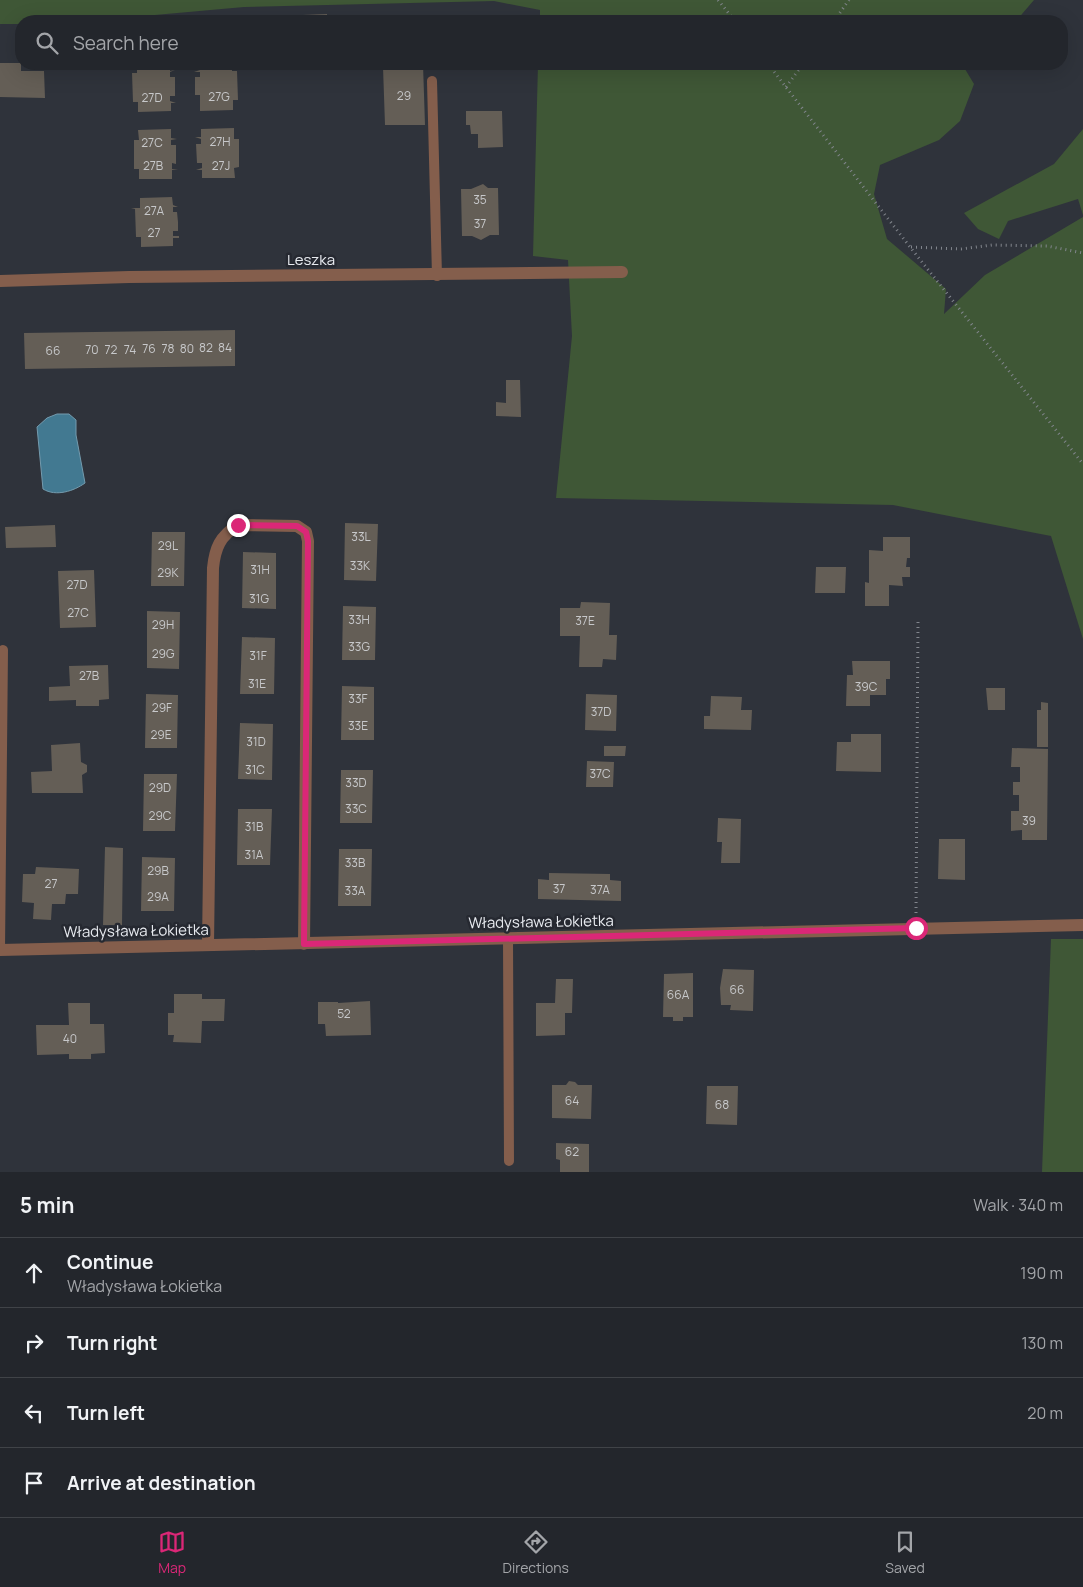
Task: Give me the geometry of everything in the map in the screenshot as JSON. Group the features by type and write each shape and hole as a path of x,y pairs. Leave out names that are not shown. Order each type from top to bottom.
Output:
{"street":[{"name":"Leszka","path":"0,281 139,277 437,276 622,272"},
{"path":"208,946 214,552 220,540 238,525 297,526 306,532 308,541 304,944"},
{"name":"Władysława Łokietka","path":"0,950 1083,925"}],"lane":[{"path":"432,81 437,276"},
{"path":"0,950 3,650"},
{"path":"508,939 509,1161"}],"path":[{"path":"718,0 730,15"},
{"path":"838,15 849,0"},
{"path":"773,70 910,248 1083,464"},
{"path":"786,87 799,70"},
{"path":"910,248 961,249 992,245 1047,246 1083,253"},
{"path":"916,928 918,622"}],"green space":[{"path":"0,0 1034,0 1021,15 540,15 540,10 494,1 244,7 155,15 15,15 15,24 0,24"},
{"path":"538,70 966,70 974,84 960,121 939,140 880,165 874,194 887,239 946,289 944,314 985,275 1083,217 1083,639 1051,536 893,505 556,498 572,336 568,260 533,256"},
{"path":"1083,129 1083,215 1078,199 1008,221 999,239 978,229 964,213 1054,164"},
{"path":"1051,939 1083,939 1083,1172 1042,1172"}],"water":[{"path":"57,414 69,414 76,420 76,435 85,483 70,491 54,493 43,489 37,427 47,418"}],"building":[{"path":"0,63 15,63 15,70 44,71 45,98 0,97"},
{"path":"137,70 175,70 170,72 170,77 175,77 175,96 170,96 170,101 176,103 171,103 171,111 138,112 138,102 133,102 132,73 137,73"},
{"path":"200,70 237,71 238,100 233,100 233,110 200,111 200,95 195,95 195,77 200,77 200,72 194,72"},
{"path":"383,70 423,70 425,125 385,125"},
{"path":"466,111 502,111 503,147 478,148 478,134 471,134 470,125 466,125"},
{"path":"234,128 234,139 239,139 239,167 234,168 235,178 202,178 202,170 196,170 202,168 202,163 197,163 196,144 201,144 201,139 195,137 201,137 201,129"},
{"path":"171,129 171,138 177,139 171,140 171,145 176,145 176,164 172,163 172,169 178,170 172,170 172,179 139,179 139,169 134,169 134,140 139,140 138,130"},
{"path":"483,184 488,188 498,188 499,235 490,235 481,240 472,236 462,236 461,189 471,189"},
{"path":"172,197 173,205 178,207 173,207 173,212 177,212 178,231 173,231 173,236 179,236 179,238 173,238 173,246 141,247 141,237 136,237 135,209 131,208 140,208 140,198"},
{"path":"235,330 235,366 25,369 24,333"},
{"path":"506,380 520,380 521,417 496,416 496,402 506,403"},
{"path":"345,523 378,524 376,581 344,580"},
{"path":"55,525 56,547 6,548 5,527"},
{"path":"152,532 185,532 184,586 151,586"},
{"path":"883,537 910,537 910,558 907,558 906,567 910,567 910,577 902,577 903,586 889,585 889,606 865,606 865,582 869,583 869,550 883,551"},
{"path":"243,552 276,553 276,609 242,608"},
{"path":"816,567 846,567 845,593 815,593"},
{"path":"94,570 96,627 60,628 58,571"},
{"path":"581,602 610,603 609,635 617,635 616,660 603,659 602,667 579,667 580,636 560,636 560,608 580,608"},
{"path":"343,606 376,607 375,660 342,660"},
{"path":"147,611 180,612 179,669 147,668"},
{"path":"242,637 275,638 274,694 240,694"},
{"path":"852,661 890,661 890,679 886,679 886,695 870,695 870,706 846,706 847,675 853,675"},
{"path":"108,665 109,699 99,700 99,706 76,706 76,700 49,701 49,687 70,686 69,666"},
{"path":"342,686 374,687 374,740 341,740"},
{"path":"986,688 1005,688 1005,710 988,710"},
{"path":"146,694 178,695 177,748 145,748"},
{"path":"586,694 617,695 616,731 585,730"},
{"path":"711,696 742,697 741,710 752,710 751,730 704,729 704,716 710,716"},
{"path":"1041,702 1048,703 1048,747 1037,747 1037,710 1041,710"},
{"path":"240,723 273,724 272,780 238,779"},
{"path":"851,734 881,734 881,772 836,771 837,742 851,742"},
{"path":"80,743 81,762 87,765 87,772 82,775 83,793 32,793 31,772 52,771 51,745"},
{"path":"604,746 626,746 625,756 604,756"},
{"path":"1012,748 1048,749 1047,840 1022,840 1022,830 1011,831 1011,811 1019,811 1019,795 1013,795 1013,782 1020,782 1020,767 1011,767"},
{"path":"587,761 614,762 613,787 586,787"},
{"path":"341,770 373,770 372,823 340,823"},
{"path":"144,774 177,774 175,831 143,831"},
{"path":"238,809 272,809 270,865 237,865"},
{"path":"718,818 741,819 740,863 721,863 722,842 717,842"},
{"path":"939,839 965,839 965,880 938,879"},
{"path":"105,847 123,848 122,925 103,925"},
{"path":"339,849 372,849 371,906 338,906"},
{"path":"142,857 175,858 174,911 141,911"},
{"path":"36,867 79,869 78,894 66,894 65,904 52,904 51,920 33,919 34,903 22,902 23,874 35,874"},
{"path":"549,873 610,874 610,880 621,881 621,901 538,899 538,879 549,880"},
{"path":"723,969 754,970 753,1011 730,1010 731,1005 721,1005 720,988"},
{"path":"693,973 693,1017 683,1017 683,1021 673,1021 673,1017 663,1017 664,974"},
{"path":"556,979 573,979 572,1013 565,1013 565,1035 536,1036 536,1003 555,1003"},
{"path":"174,994 202,994 202,999 225,999 224,1021 202,1021 201,1043 173,1042 174,1035 168,1035 168,1013 174,1013"},
{"path":"370,1001 371,1035 326,1036 325,1024 318,1024 318,1002"},
{"path":"68,1003 90,1003 90,1024 104,1024 105,1053 91,1054 91,1059 69,1059 69,1054 37,1055 36,1025 69,1025"},
{"path":"569,1081 575,1082 578,1085 592,1085 591,1119 552,1118 552,1085 566,1085"},
{"path":"707,1086 738,1086 737,1125 706,1124"},
{"path":"556,1143 589,1144 589,1172 560,1172 560,1160 556,1159"}],"route":[{"path":"238,525 297,526 306,532 308,541 304,944 916,928"}]}
